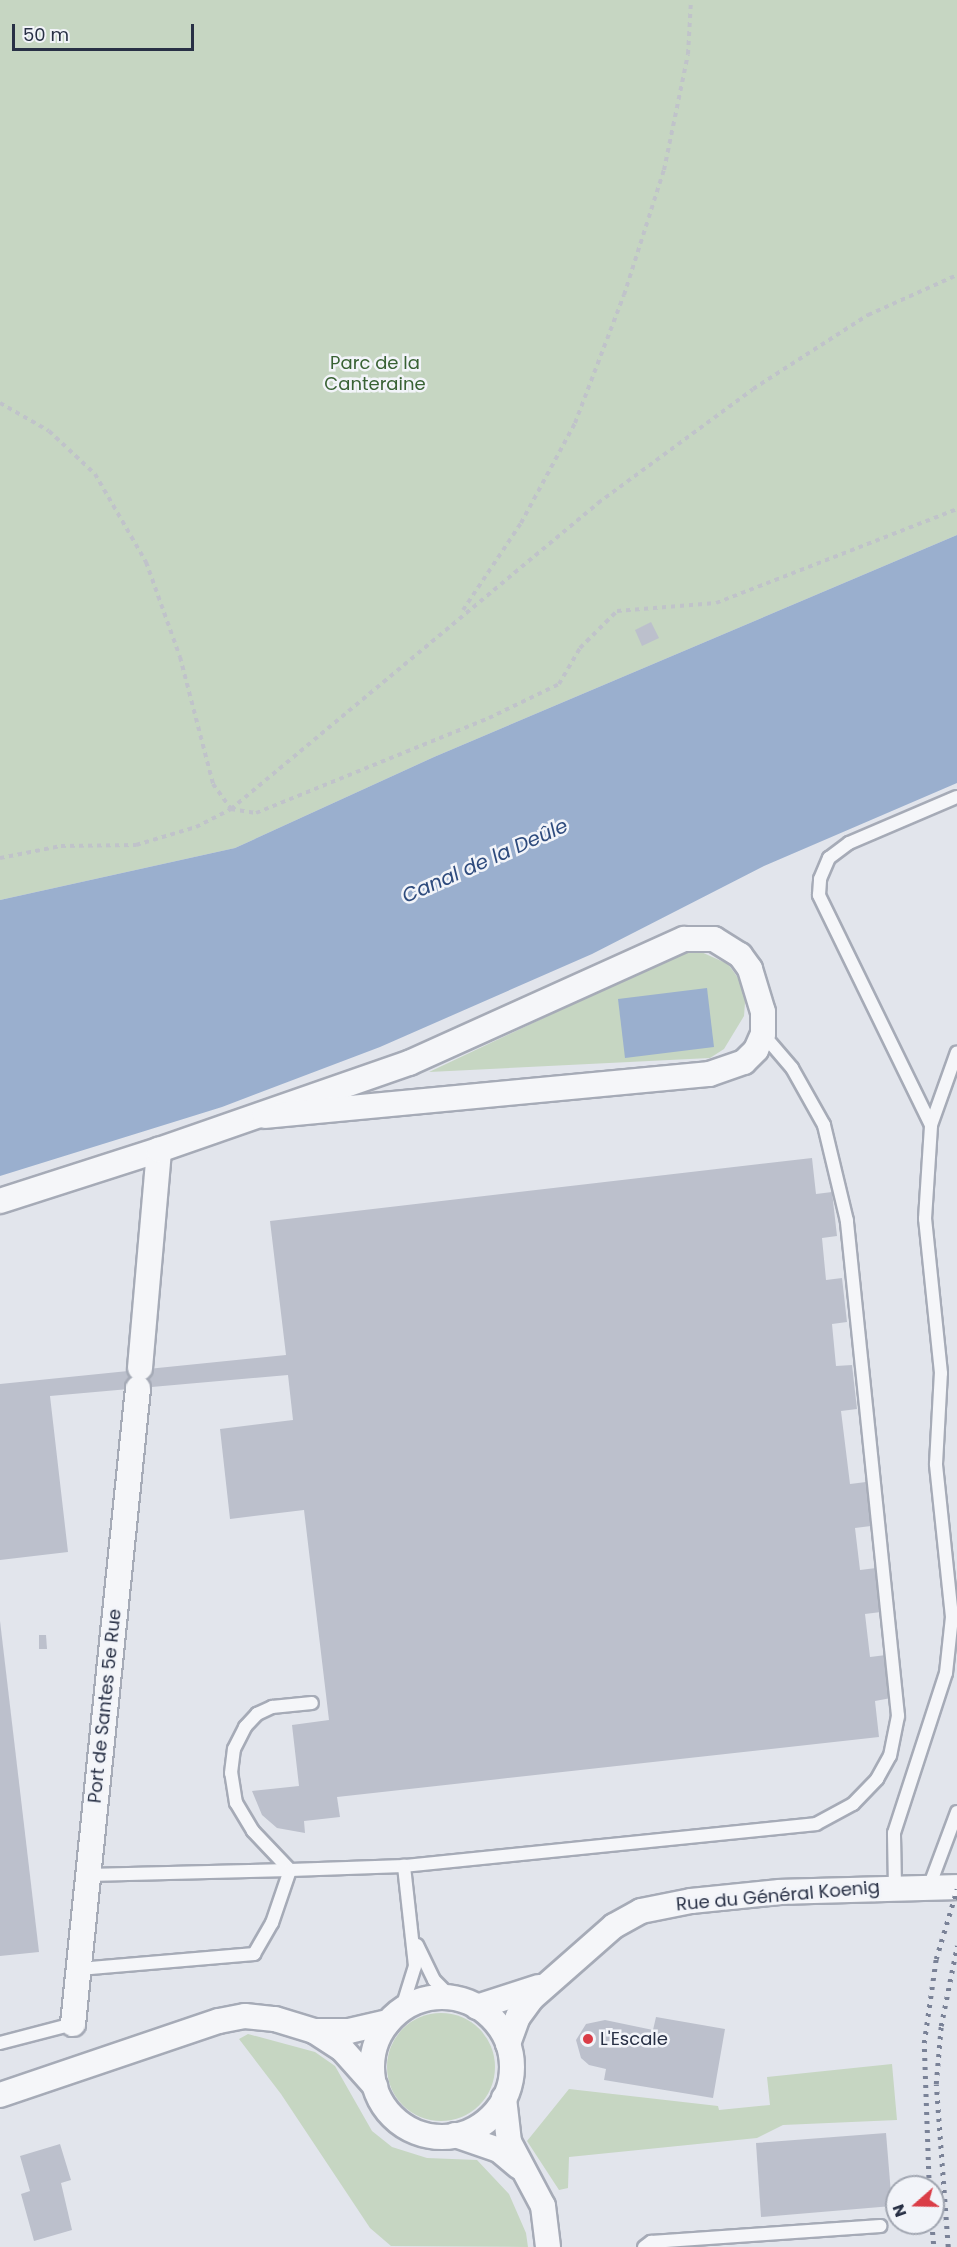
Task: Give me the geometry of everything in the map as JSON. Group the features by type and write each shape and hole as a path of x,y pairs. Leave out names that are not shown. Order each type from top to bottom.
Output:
{"street":[{"path":"0,1201 265,1116 409,1062 664,946 702,936 728,945 750,969 764,1012 763,1034 756,1050 744,1062 709,1074 265,1116"},
{"name":"Port de Santes 5e Rue","path":"73,2024 139,1378 159,1150"},
{"name":"Rue du Général Koenig","path":"508,2044 524,2008 552,1980 614,1926 641,1911 719,1898 895,1887 957,1887"},
{"name":"Rue du Général Koenig","path":"477,2007 524,1994 552,1980"},
{"path":"0,2095 232,2017 268,2018 314,2031 349,2031 394,2016 425,1999 452,1998 477,2007 496,2023 508,2044 512,2072 504,2098 506,2130 520,2169 543,2206 548,2247"},
{"path":"375,2086 374,2052 394,2016"},
{"path":"314,2031 342,2049 375,2086 386,2109 405,2127 429,2136 455,2135 481,2125 504,2098"},
{"path":"455,2135 499,2150 520,2169"}],"lane":[{"path":"931,1125 819,895 820,879 829,858 849,843 957,797"},
{"path":"88,1875 404,1866 816,1824 853,1804 877,1779 890,1756 898,1716 894,1648 847,1221 824,1125 792,1068 763,1034"},
{"path":"895,1887 894,1833 946,1673 952,1617 936,1464 941,1373 925,1219 931,1125 957,1052"},
{"path":"290,1870 253,1831 236,1803 231,1773 234,1749 244,1727 257,1714 272,1707 312,1702"},
{"path":"929,1887 957,1812"},
{"path":"394,2016 414,1976 415,1939 404,1866"},
{"path":"79,1969 254,1954 272,1923 290,1870"},
{"path":"415,1939 429,1972 452,1998"},
{"path":"0,2043 73,2024"},
{"path":"644,2247 651,2242 880,2226"}],"path":[{"path":"459,615 521,523 575,423 624,295 664,170 688,54 691,0"},
{"path":"0,858 61,846 136,845 196,827 231,809 459,615 598,503 753,389 868,315 957,275"},
{"path":"0,403 49,431 95,474 146,562 180,657 213,784 231,809 256,813 489,718 559,684 580,648 617,612 716,603 957,509"}],"green space":[{"name":"Parc de la Canteraine","path":"0,0 957,0 957,535 434,757 235,848 0,900"},
{"path":"699,951 728,964 746,989 744,1016 724,1049 710,1058 429,1072 681,953"},
{"path":"441,2013 462,2017 479,2029 491,2046 495,2067 491,2088 479,2105 462,2117 441,2121 420,2117 403,2105 391,2088 387,2067 391,2046 403,2029 420,2017"},
{"path":"248,2034 315,2052 335,2066 372,2131 392,2147 427,2158 477,2160 509,2194 526,2233 528,2247 391,2246 370,2228 281,2094 239,2039"},
{"path":"892,2064 897,2120 783,2125 757,2138 569,2157 568,2188 559,2190 527,2141 569,2089 718,2106 719,2110 770,2105 767,2077"}],"water":[{"name":"Canal de la Deûle","path":"957,535 957,783 764,866 592,954 380,1047 222,1107 0,1176 0,900 235,848 434,757"},
{"path":"707,988 714,1047 625,1058 618,999"}],"building":[{"path":"651,622 659,638 642,646 635,630"},
{"path":"812,1158 816,1194 832,1192 837,1236 822,1238 826,1280 842,1278 847,1322 832,1324 836,1366 852,1365 857,1409 841,1411 850,1484 866,1482 871,1526 855,1528 860,1570 876,1568 881,1612 865,1614 870,1657 886,1655 891,1698 875,1701 879,1737 337,1797 340,1817 304,1821 305,1833 277,1828 262,1815 252,1791 299,1786 292,1725 329,1720 304,1510 230,1519 220,1429 293,1420 288,1375 50,1396 68,1552 0,1560 0,1384 286,1355 270,1221"},
{"path":"0,1621 39,1952 0,1956"},
{"path":"39,1635 46,1635 47,1649 39,1649"},
{"path":"656,2017 725,2029 713,2098 604,2080 606,2069 589,2065 581,2058 576,2040 586,2024 605,2020 653,2030"},
{"path":"886,2133 889,2175 885,2175 885,2207 761,2217 756,2143"},
{"path":"60,2144 71,2180 61,2183 72,2230 34,2241 21,2194 30,2191 20,2156"}],"railway":[{"path":"929,2175 924,2043 936,1959 957,1889"},
{"path":"948,2247 936,2084 941,2026 957,1946"},
{"path":"933,2235 934,2247"}],"place":[{"name":"L'Escale","path":"588,2039"}]}
